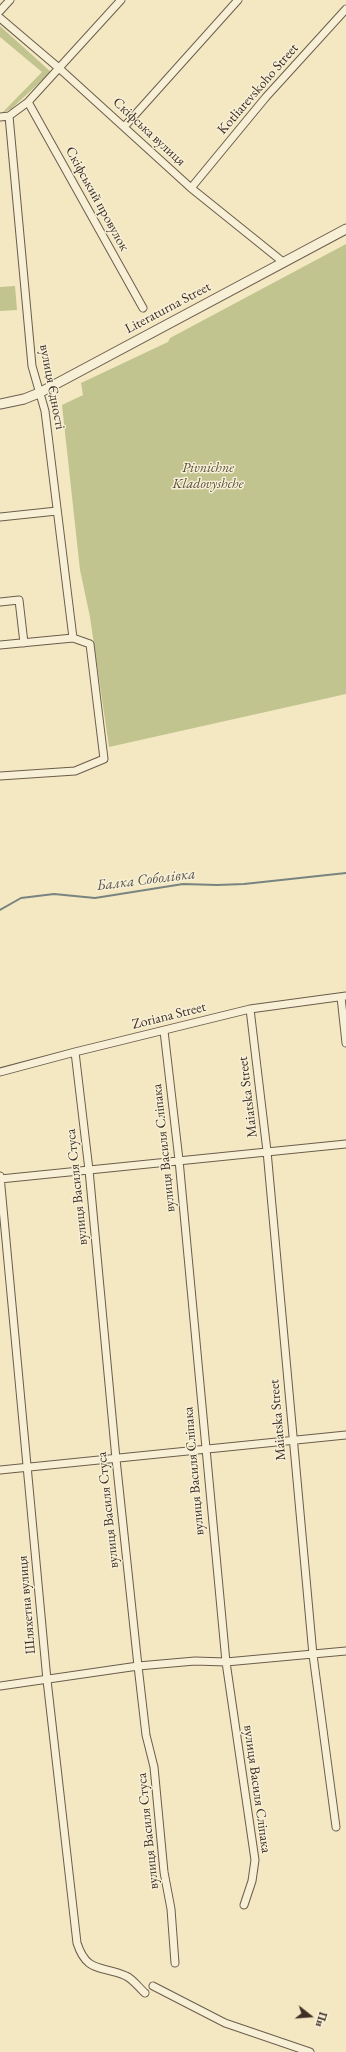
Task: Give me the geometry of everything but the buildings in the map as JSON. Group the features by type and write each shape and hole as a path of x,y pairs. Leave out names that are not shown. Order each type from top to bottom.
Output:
{"street":[{"path":"0,11 10,0"},
{"path":"0,117 9,116 28,102 60,69 121,0"},
{"path":"124,127 238,0"},
{"name":"Kotliarevskoho Street","path":"191,188 266,97 346,9"},
{"name":"Скіфська вулиця","path":"0,18 60,69 191,188 283,262"},
{"name":"Скіфський провулок","path":"28,102 143,308"},
{"name":"вулиця Єдності","path":"9,116 32,366 45,411 73,638"},
{"name":"Literaturna Street","path":"0,404 24,399 39,393 346,228"},
{"path":"0,517 57,511"},
{"path":"0,602 19,600 24,642"},
{"path":"0,646 24,642 73,638 90,644 104,759 74,771 0,776"},
{"path":"344,997 346,1043"},
{"name":"Zoriana Street","path":"0,1072 250,1009 344,997"},
{"name":"Maiatska Street","path":"250,1009 267,1151 292,1441 313,1655 336,1827"},
{"name":"вулиця Василя Сліпака","path":"164,1031 179,1160 226,1662 255,1860 252,1881 244,1905"},
{"name":"вулиця Василя Стуса","path":"75,1052 89,1170 116,1459 138,1666 146,1735 154,1767 164,1872 171,1909 175,1963"},
{"path":"0,1178 346,1144"},
{"name":"Шляхетна вулиця","path":"0,1178 47,1680 77,1943 82,1956 94,1966 127,1976 145,1993"},
{"path":"0,1470 346,1435"},
{"path":"0,1686 138,1666 195,1661 226,1662 346,1651"},
{"path":"153,1986 225,2023 310,2052"}],"green space":[{"path":"0,26 51,72 11,109 2,113 42,72 0,37"},
{"name":"Pivnichne Kladovyshche","path":"346,244 346,694 109,747 90,617 80,570 62,405 83,395 81,383 168,342 170,338"},
{"path":"15,286 17,310 0,311 0,287"}],"waterway":[{"name":"Балка Соболівка","path":"0,910 21,898 54,894 95,898 183,884 244,884 346,873"}]}
